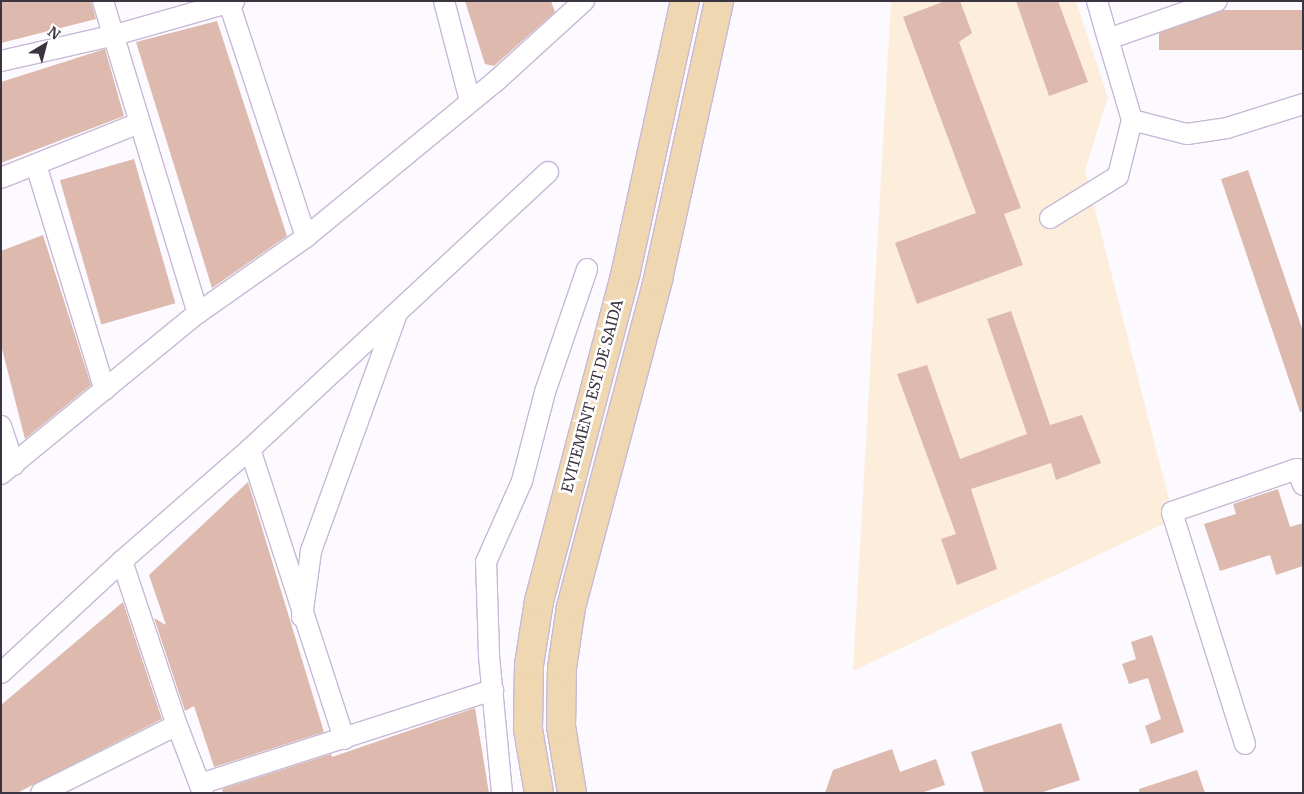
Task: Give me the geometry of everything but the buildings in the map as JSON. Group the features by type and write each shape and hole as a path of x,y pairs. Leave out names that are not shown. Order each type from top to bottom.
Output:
{"main road":[{"name":"EVITEMENT EST DE SAIDA","path":"539,793 528,728 529,665 539,601 626,271 685,1"},
{"path":"572,793 561,726 562,668 571,607 658,279 719,1"}],"street":[{"path":"103,1 115,35 138,123 198,313"},
{"path":"444,1 470,101"},
{"path":"7,469 198,313 306,237 470,101 561,10 584,1"},
{"path":"1050,218 1118,176 1132,120 1097,1"},
{"path":"1108,39 1218,1"},
{"path":"1,61 115,35 232,2 306,237"},
{"path":"1132,120 1186,134 1227,128 1303,104"},
{"path":"1,178 138,123"},
{"path":"36,165 104,390"},
{"path":"1,673 122,561 250,449 548,172"},
{"path":"502,793 493,690 486,562 522,481 545,392 587,269"},
{"path":"302,616 311,551 399,311"},
{"path":"1,426 7,469"},
{"path":"250,449 302,616 344,739"},
{"path":"1245,744 1172,512 1297,469 1303,485"},
{"path":"122,561 176,726 201,789 493,690"},
{"path":"41,793 176,726"}],"shaded area":[{"path":"891,1 1076,1 1108,97 1085,170 1174,519 853,671"}]}
